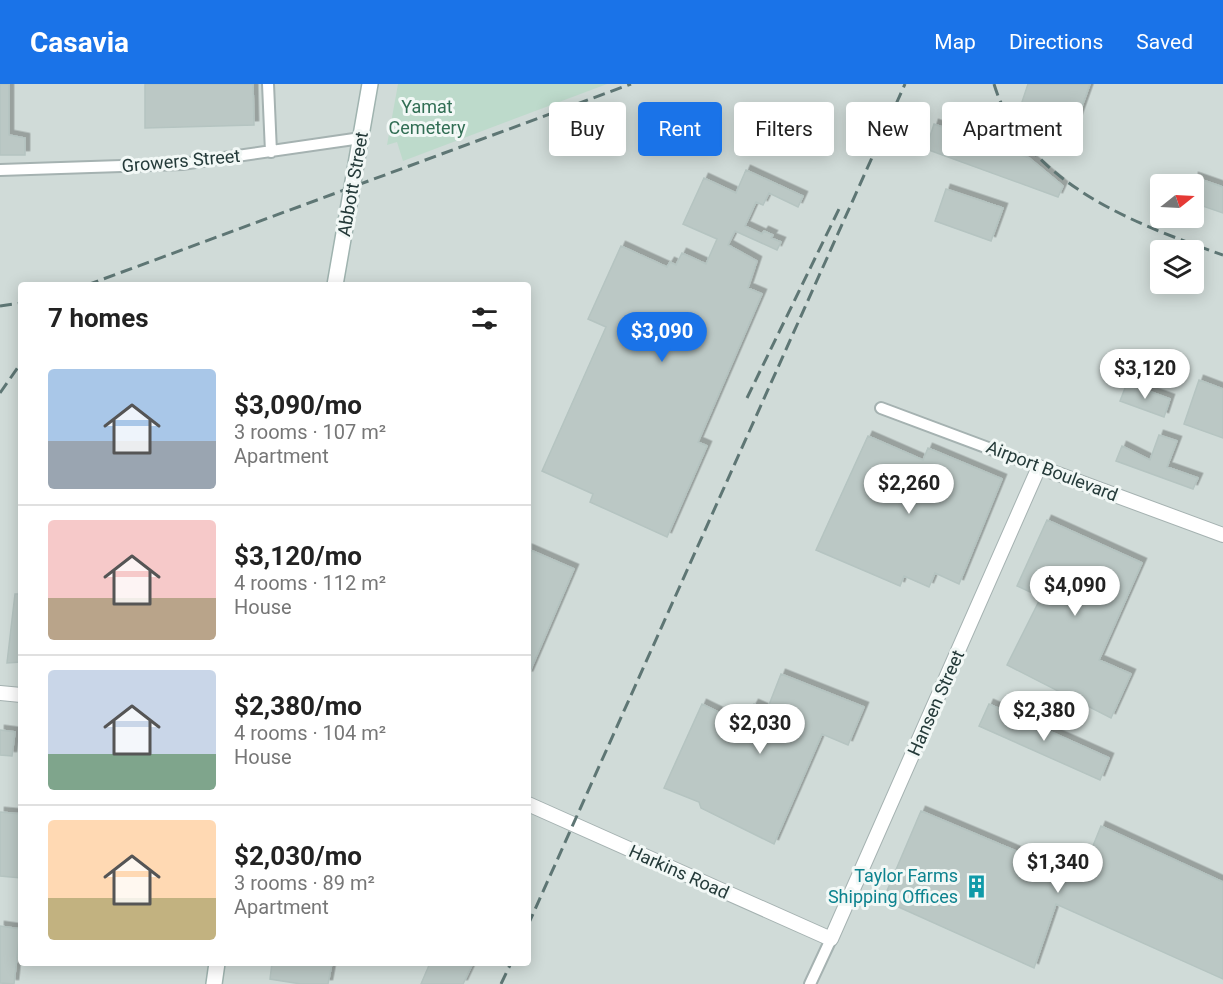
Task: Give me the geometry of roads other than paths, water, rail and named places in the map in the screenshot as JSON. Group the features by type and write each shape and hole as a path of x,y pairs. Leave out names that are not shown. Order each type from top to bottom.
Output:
{"main road":[{"name":"Abbott Street","path":"336,282 370,84"},
{"path":"214,984 217,966"}],"street":[{"path":"268,84 271,152"},
{"name":"Growers Street","path":"0,170 182,164 361,138"},
{"name":"Airport Boulevard","path":"881,408 1223,535"},
{"name":"Hansen Street","path":"831,939 1039,467"},
{"path":"0,693 18,695"},
{"name":"Harkins Road","path":"531,805 831,939"},
{"path":"810,984 831,939"}],"railway":[{"path":"95,282 631,84"},
{"path":"531,918 905,84"},
{"path":"994,84 1009,118 1030,148 1056,173 1087,195 1120,213 1154,229 1223,255"},
{"path":"747,398 840,207"},
{"path":"0,306 18,303"},
{"path":"0,393 18,367"},
{"path":"501,984 510,966"}],"place":[{"name":"Taylor Farms Shipping Offices","path":"976,886"}],"park label":[{"name":"Yamat Cemetery","path":"427,117"}]}
